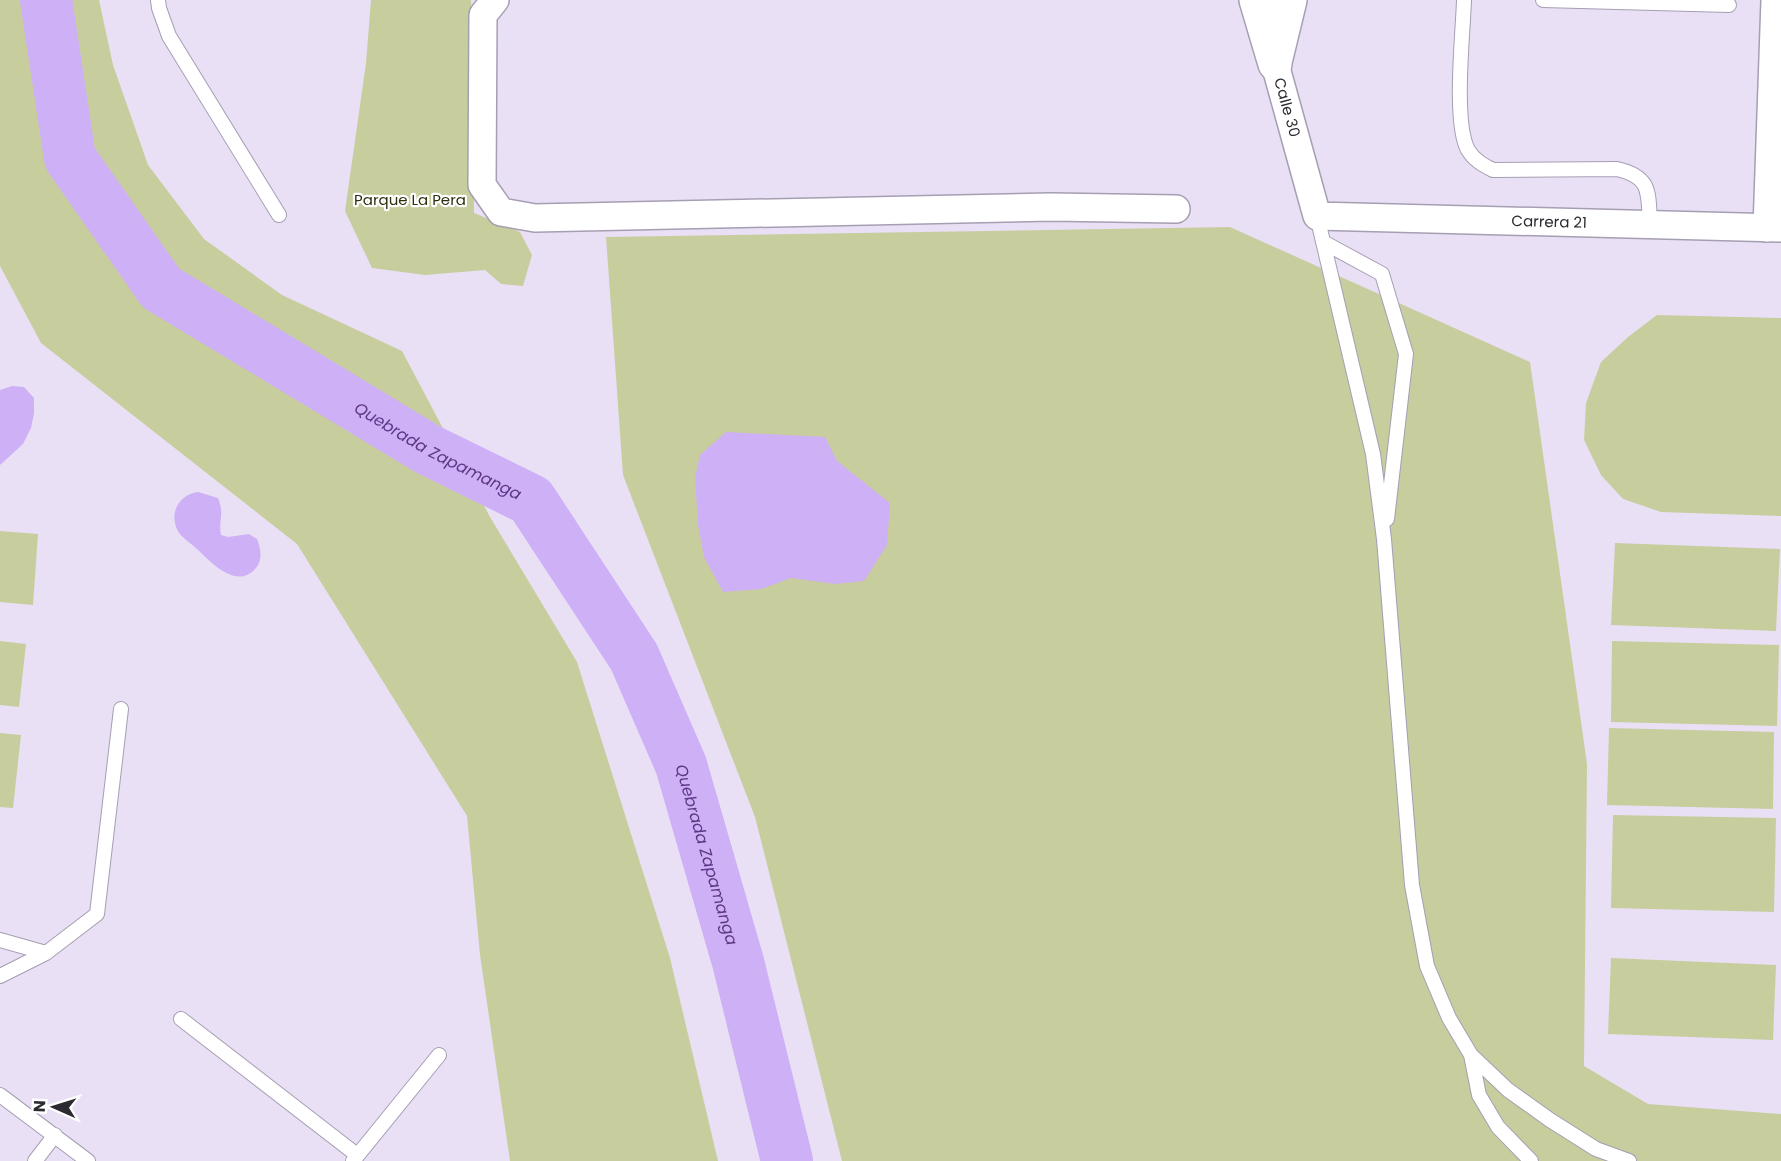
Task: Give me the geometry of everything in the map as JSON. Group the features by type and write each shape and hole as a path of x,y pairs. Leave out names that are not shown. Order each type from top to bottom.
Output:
{"street":[{"path":"495,0 483,15 482,185 501,212 535,218 1051,207 1176,209"},
{"name":"Calle 30","path":"1256,0 1317,216"},
{"path":"1275,64 1290,0"},
{"path":"1774,228 1775,0"},
{"name":"Carrera 21","path":"1317,216 1774,228"}],"lane":[{"path":"158,0 169,36 279,215"},
{"path":"1464,0 1460,107 1462,132 1468,149 1481,164 1493,170 1617,169 1632,172 1642,180 1648,192 1650,224"},
{"path":"1543,0 1729,5"},
{"path":"1317,216 1372,454 1384,539 1412,885 1427,966 1449,1018 1471,1055 1508,1090 1550,1120 1596,1149 1629,1161"},
{"path":"1323,242 1382,274 1406,354 1384,539"},
{"path":"0,976 46,953 97,914 121,709"},
{"path":"0,940 46,953"},
{"path":"181,1018 355,1158 439,1055"},
{"path":"1471,1055 1479,1095 1498,1127 1531,1161"},
{"path":"0,1095 88,1161"},
{"path":"35,1161 55,1135"}],"green space":[{"path":"0,0 99,0 113,65 148,165 204,239 282,295 402,351 490,517 577,662 670,958 718,1161 510,1161 480,955 467,816 297,544 41,343 0,266"},
{"name":"Parque La Pera","path":"371,0 471,0 474,213 520,232 532,255 523,286 501,284 485,270 425,275 372,268 345,211 366,63"},
{"path":"1230,227 1530,362 1587,764 1584,1066 1648,1104 1781,1114 1781,1161 842,1161 755,817 623,475 606,237"},
{"path":"1657,315 1781,318 1781,516 1661,512 1623,499 1601,475 1584,440 1586,403 1601,362"},
{"path":"0,531 38,534 33,605 0,602"},
{"path":"1615,543 1780,549 1776,631 1611,625"},
{"path":"0,641 26,644 19,707 0,705"},
{"path":"1612,641 1779,645 1777,726 1611,722"},
{"path":"1609,728 1774,732 1773,809 1607,805"},
{"path":"0,733 21,735 13,808 0,807"},
{"path":"1613,815 1776,818 1774,912 1611,908"},
{"path":"1611,958 1776,965 1773,1040 1608,1034"}],"shaded area":[{"path":"12,386 24,387 34,398 34,413 31,428 23,444 0,465 0,390"},
{"path":"726,432 825,437 837,461 890,503 887,545 864,581 835,584 791,578 761,589 723,592 704,557 698,525 695,477 700,455"},
{"path":"198,492 218,498 221,509 221,535 228,537 249,534 257,539 260,559 255,569 248,575 240,577 224,572 178,532 174,516 175,510 186,496"}],"waterway":[{"name":"Quebrada Zapamanga","path":"46,0 70,158 161,288 429,450 531,500 634,657 681,765 738,962 787,1161"}]}
